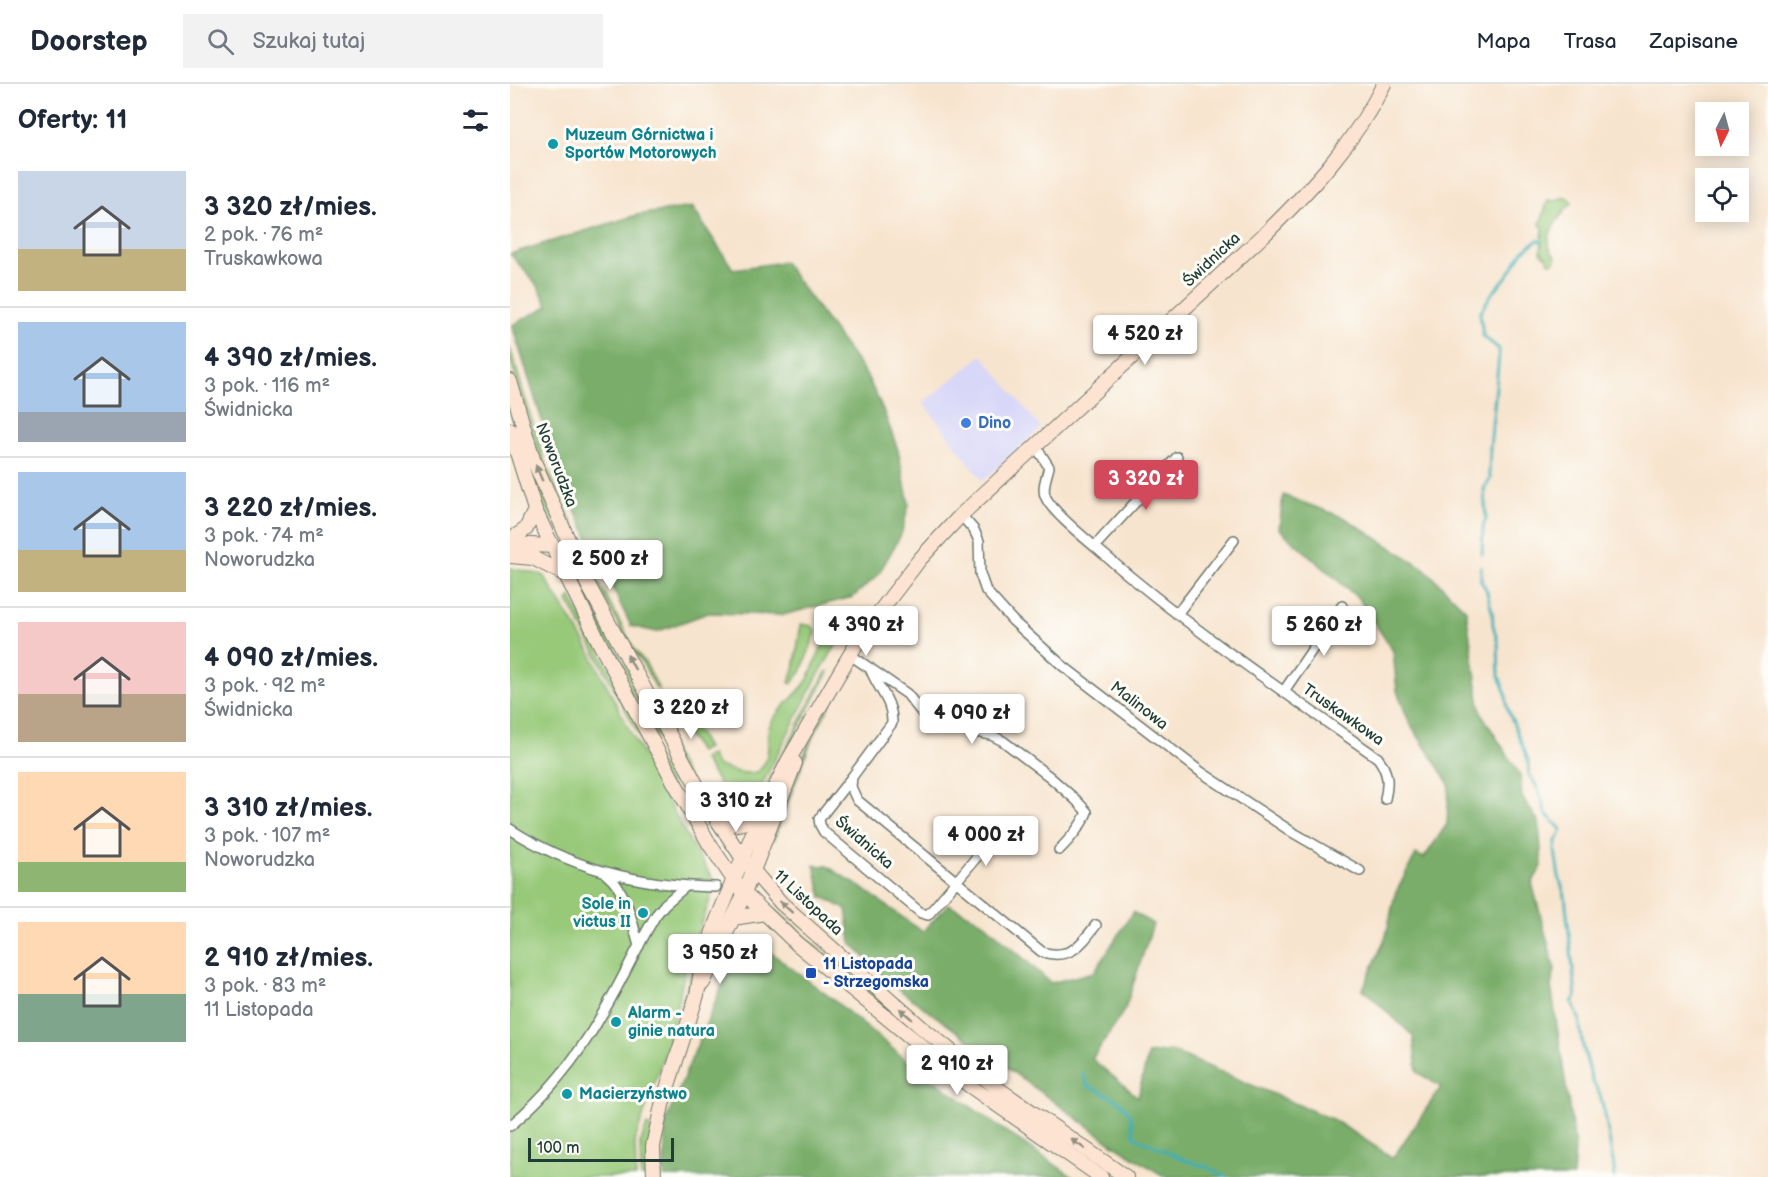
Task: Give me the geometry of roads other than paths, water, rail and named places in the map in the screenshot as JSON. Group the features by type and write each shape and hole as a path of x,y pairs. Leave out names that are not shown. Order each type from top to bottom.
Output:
{"main road":[{"name":"Świdnicka","path":"697,995 702,963 714,927 758,820 788,761 849,654 869,624 920,559 961,515 1300,200 1350,141 1384,84"},
{"name":"Noworudzka","path":"510,381 533,459 576,560 719,822 753,872"},
{"name":"Noworudzka","path":"510,430 536,510 601,646 710,845 744,893"},
{"path":"510,542 526,529 536,510"},
{"path":"533,558 553,546 562,527"},
{"path":"510,542 553,546 576,560"},
{"path":"510,556 533,558 566,575"},
{"name":"Świdnicka","path":"697,995 734,918 812,719"},
{"path":"719,822 738,824 758,820"},
{"name":"11 Listopada","path":"753,872 781,903 921,1028 997,1088 1126,1177"},
{"path":"744,893 840,980 969,1086 1101,1177"},
{"path":"734,918 765,913"},
{"path":"654,1177 653,1146 663,1101 697,995"}],"street":[{"name":"Truskawkowa","path":"1035,445 1049,467 1044,489 1046,497 1095,546 1177,614 1378,758 1386,769 1388,784 1385,799"},
{"path":"1095,546 1177,458"},
{"name":"Malinowa","path":"961,515 980,541 980,574 986,591 1013,621 1063,666 1210,778 1292,832 1360,871"},
{"path":"1177,614 1234,540"},
{"name":"Truskawkowa","path":"1284,692 1342,606"},
{"name":"Świdnicka","path":"849,654 907,694 926,718 933,723 991,735 1003,741 1076,800 1087,812 1073,836 1059,850"},
{"name":"Świdnicka","path":"870,668 874,680 891,707 892,723 819,819 824,832 921,913 928,915 996,834"},
{"name":"Świdnicka","path":"852,777 851,787 857,800 1041,952 1063,955 1072,951 1082,943 1096,925"},
{"path":"510,829 558,855 604,872 686,886 716,887"},
{"path":"604,872 614,881 624,899 639,946"},
{"path":"510,1126 570,1062 601,1017 656,915 686,886"}],"waterway":[{"path":"1482,554 1483,527 1486,518 1484,489 1491,478 1489,475 1490,448 1499,349 1483,336 1480,313 1523,251 1538,240 1542,242"},
{"path":"1481,566 1481,581 1486,589 1498,643 1499,676 1506,694 1507,707 1528,760 1529,774 1537,787 1546,814 1562,830 1556,841 1555,851 1565,896 1576,997 1572,1002 1579,1018 1582,1042 1592,1080 1600,1095 1605,1115 1614,1177"},
{"path":"1083,1073 1087,1085 1125,1107 1129,1113 1135,1137 1226,1177"}],"place":[{"name":"Muzeum Górnictwa i Sportów Motorowych","path":"553,144"},
{"name":"Dino","path":"966,423"},
{"name":"Sole in victus II","path":"643,913"},
{"name":"11 Listopada - Strzegomska","path":"811,973"},
{"name":"Alarm - ginie natura","path":"616,1022"},
{"name":"Macierzyństwo","path":"567,1094"}]}
